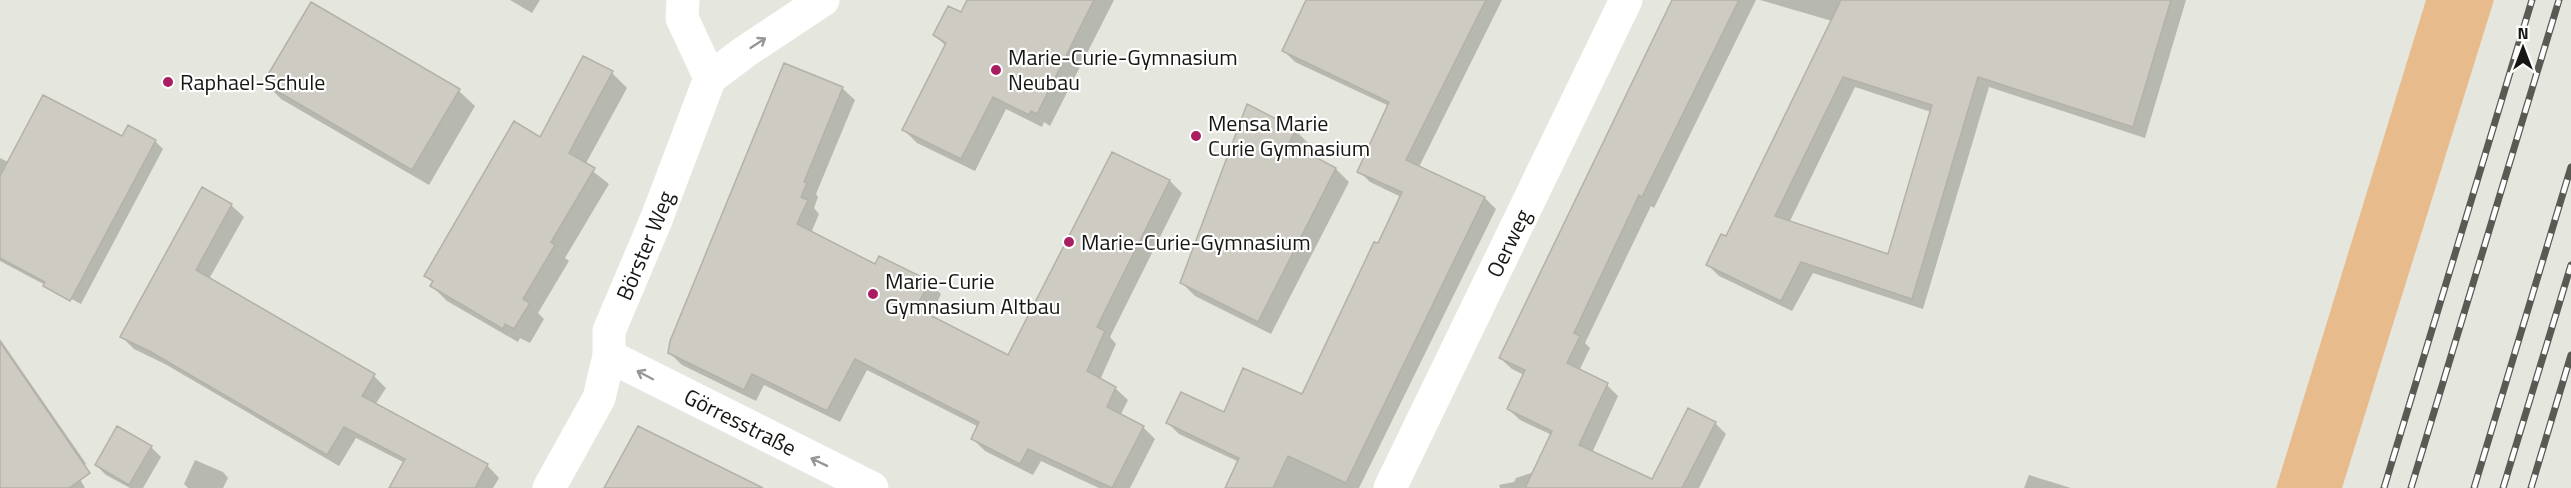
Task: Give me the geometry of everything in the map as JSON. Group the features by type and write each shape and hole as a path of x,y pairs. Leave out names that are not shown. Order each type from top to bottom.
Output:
{"street":[{"path":"683,0 682,18 711,78 746,51 823,0"},
{"name":"Oerweg","path":"1390,488 1626,0"},
{"name":"Börster Weg","path":"549,488 599,398 609,356 609,331 656,220 711,78"},
{"name":"Görresstraße","path":"609,356 872,488"}],"shaded area":[{"path":"2426,0 2494,0 2342,488 2276,488"}],"building":[{"name":"Marie-Curie-Gymnasium Neubau","path":"967,0 1094,0 1037,114 1031,111 1029,115 993,97 961,159 902,130 946,43 933,35 948,6 961,12"},
{"path":"1306,0 1486,0 1406,160 1485,197 1346,483 1288,456 1273,488 1225,488 1239,458 1166,423 1181,392 1224,412 1243,368 1302,394 1374,242 1378,243 1402,192 1357,172 1389,102 1282,51"},
{"path":"1672,0 1739,0 1642,197 1639,195 1574,333 1580,336 1567,363 1608,383 1579,445 1652,479 1688,408 1716,422 1682,488 1525,488 1552,431 1507,409 1525,370 1499,358"},
{"path":"1841,0 2171,0 2133,127 1978,77 1912,299 1801,262 1781,301 1706,265 1721,234 1726,236","holes":["1843,77 1932,105 1888,254 1775,216"]},
{"path":"311,2 460,89 412,170 263,83"},
{"path":"583,56 613,71 569,153 595,168 551,242 555,245 523,299 530,303 514,329 505,324 503,329 430,286 433,281 424,276 514,121 540,137"},
{"name":"Marie-Curie Gymnasium Altbau","path":"784,63 843,87 804,182 807,183 801,197 808,200 797,224 875,264 879,256 930,281 916,308 1008,355 1112,152 1170,180 1097,327 1105,331 1087,371 1116,387 1107,407 1144,426 1112,488 1028,449 1020,464 971,439 979,422 855,359 827,411 752,374 744,390 668,353 670,341"},
{"path":"43,95 122,136 128,125 156,140 70,301 43,286 45,282 0,258 0,176"},
{"path":"1247,104 1296,129 1289,143 1336,168 1258,322 1180,283"},
{"path":"202,187 232,204 196,270 375,374 362,396 488,464 475,488 389,488 405,459 344,427 327,455 151,352 120,337"},
{"path":"0,342 90,473 69,488 0,488"},
{"path":"117,426 152,446 129,485 95,465"},
{"path":"638,426 763,488 604,488"}],"railway":[{"path":"2384,488 2532,0"},
{"path":"2411,488 2559,0"},
{"path":"2474,488 2571,167"},
{"path":"2503,488 2571,265"},
{"path":"2531,488 2571,355"}],"place":[{"name":"Marie-Curie-Gymnasium Neubau","path":"996,70"},
{"name":"Raphael-Schule","path":"168,82"},
{"name":"Mensa Marie Curie Gymnasium","path":"1196,136"},
{"name":"Marie-Curie-Gymnasium","path":"1069,242"},
{"name":"Marie-Curie Gymnasium Altbau","path":"873,294"}]}
